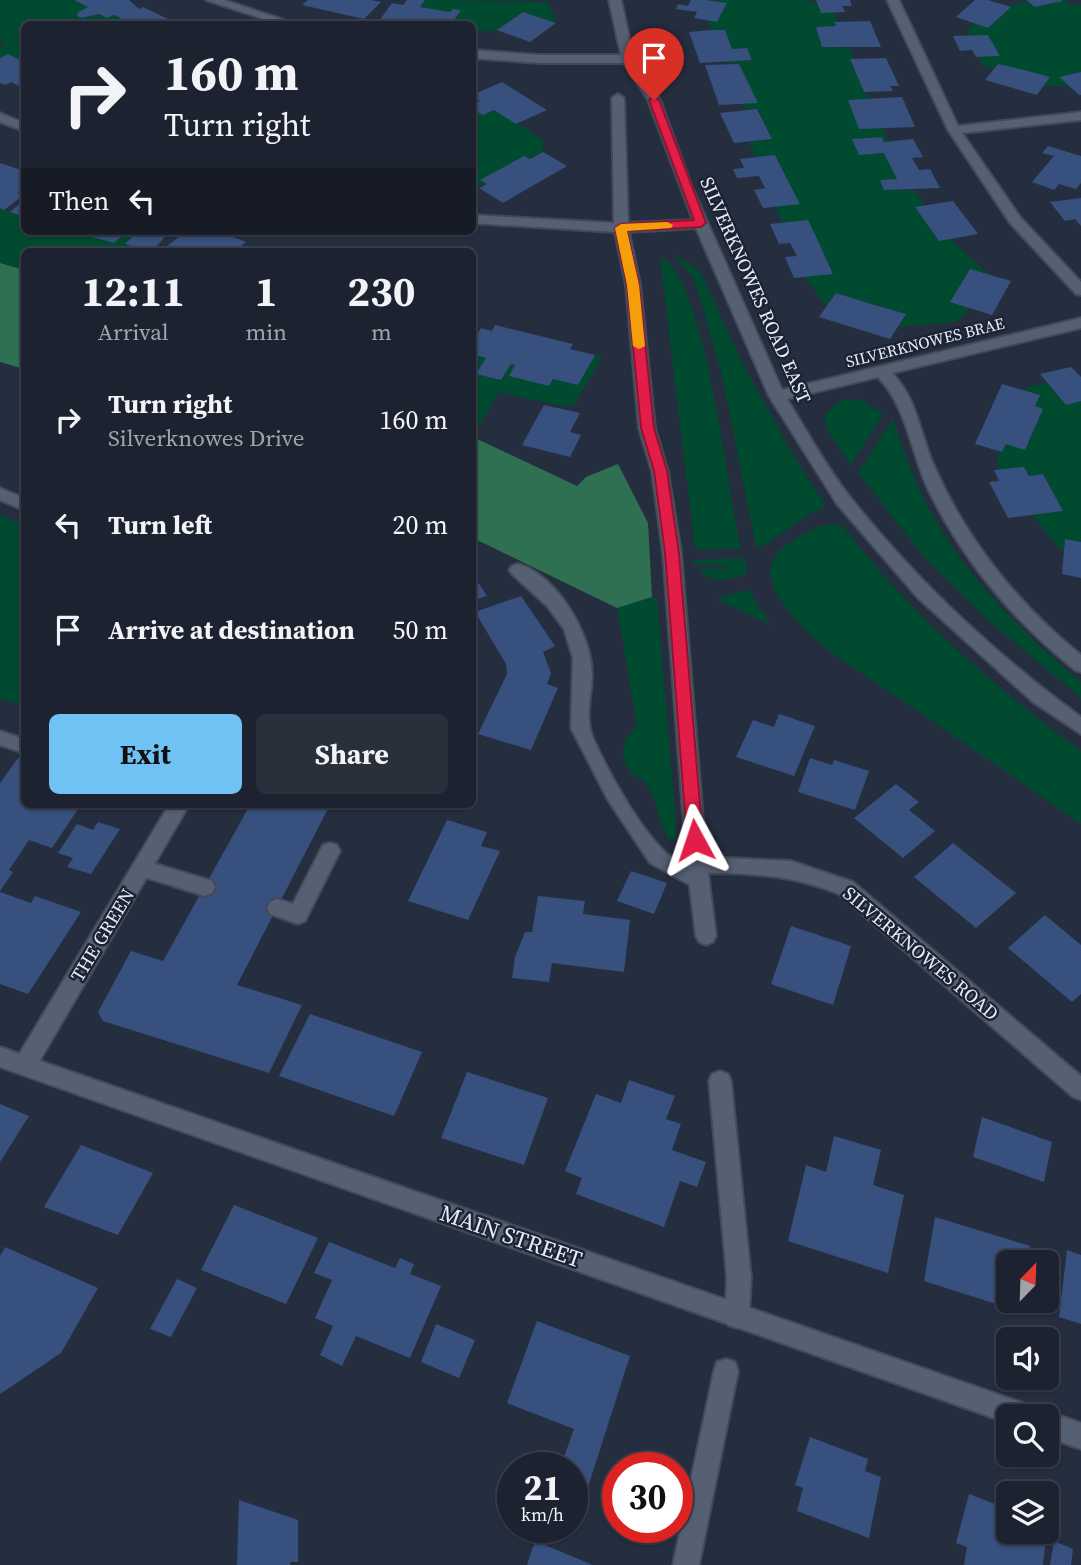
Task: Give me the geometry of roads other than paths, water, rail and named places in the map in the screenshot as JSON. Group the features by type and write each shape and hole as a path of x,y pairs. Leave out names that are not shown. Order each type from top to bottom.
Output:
{"street":[{"path":"212,0 280,21"},
{"path":"476,54 541,59 628,59 615,0"},
{"path":"893,0 954,130 1015,220 1081,291"},
{"name":"SILVERKNOWES ROAD EAST","path":"628,59 654,100 701,223 776,396 843,500 924,593 1040,697 1081,727"},
{"path":"618,98 621,228 633,285 648,428 660,471 672,553 698,873 706,936"},
{"path":"954,130 1081,116"},
{"path":"0,117 21,126"},
{"path":"476,219 621,228 701,223"},
{"name":"SILVERKNOWES BRAE","path":"776,396 1081,323"},
{"path":"881,371 900,392 926,468 952,518 1003,589 1063,652 1081,665"},
{"path":"0,494 21,503"},
{"path":"518,570 540,586 556,603 579,643 583,662 578,710 580,729 587,748 639,835 656,856 674,869 698,873"},
{"path":"0,738 21,745"},
{"name":"THE GREEN","path":"26,1065 177,808"},
{"path":"276,908 298,915 330,851"},
{"name":"SILVERKNOWES ROAD","path":"698,873 771,865 798,869 846,888 1081,1090"},
{"path":"142,868 205,887"},
{"name":"MAIN STREET","path":"0,1057 996,1407"},
{"path":"720,1081 739,1278 737,1316"},
{"path":"686,1565 726,1371"},
{"path":"1059,1428 1081,1436"}]}
